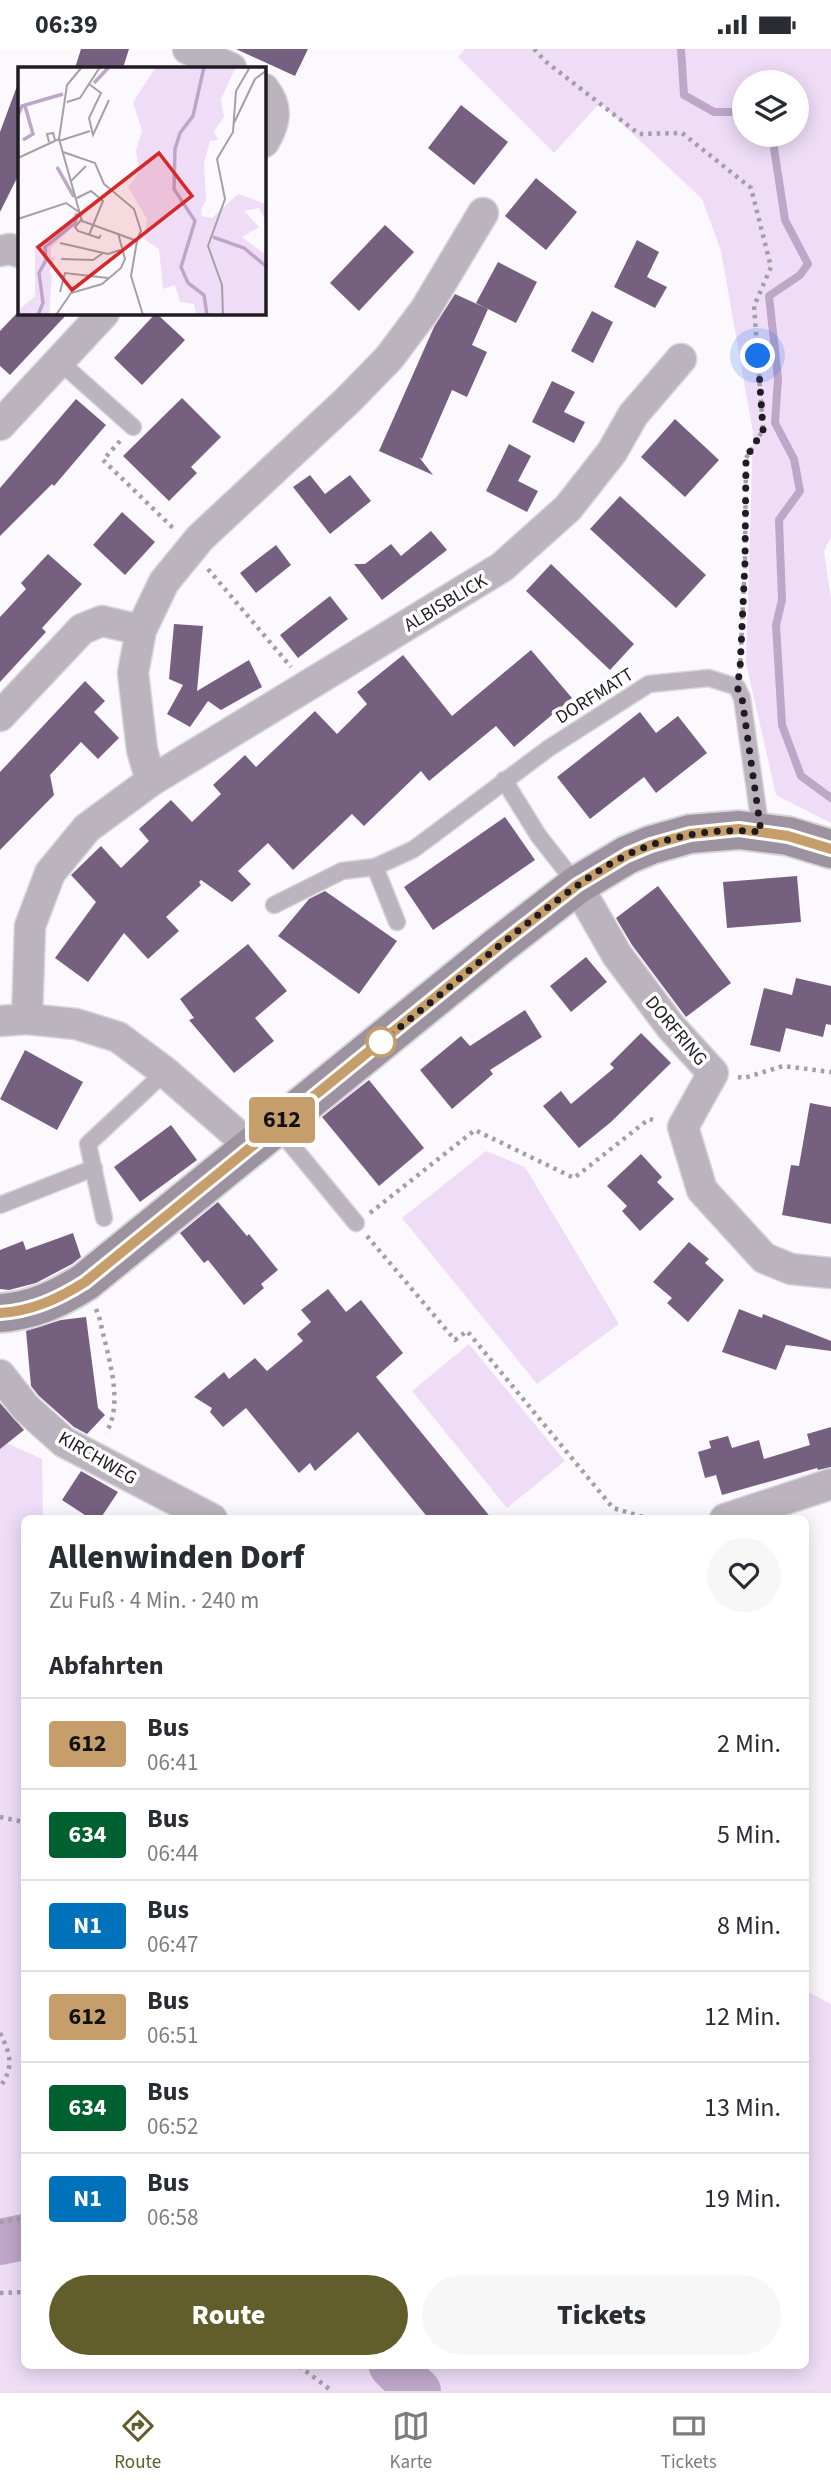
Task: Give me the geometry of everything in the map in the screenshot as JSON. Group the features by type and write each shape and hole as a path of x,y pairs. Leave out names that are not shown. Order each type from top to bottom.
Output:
{"street":[{"path":"188,49 229,67"},
{"path":"266,91 272,98 275,123 266,139"},
{"path":"151,781 142,750 132,673 141,630 164,582 200,538 347,401 389,358 425,310 483,213"},
{"path":"0,251 10,249 18,252"},
{"path":"0,425 102,315"},
{"name":"ALBISBLICK","path":"13,1020 30,926 50,873 87,828 151,781 502,567 569,508 612,451 633,415 681,359"},
{"path":"0,716 82,629 102,621 141,630"},
{"path":"0,1313 33,1308 66,1294 85,1282 262,1136 577,885 627,855 690,834 739,829 788,836 831,849"},
{"name":"DORFRING","path":"577,885 617,955 671,1027 713,1073 683,1127"},
{"path":"13,1020 76,1024 118,1037 165,1072 262,1136"},
{"path":"683,1127 702,1190 764,1258 791,1269 831,1273"},
{"name":"KIRCHWEG","path":"0,1375 26,1408 64,1442 204,1515"},
{"path":"736,1515 831,1484"}],"lane":[{"path":"59,361 132,427"},
{"name":"DORFMATT","path":"274,905 342,871 375,867 414,849 549,748 649,684 709,678 737,687"},
{"path":"737,687 742,698 761,832"},
{"path":"504,780 538,835 577,885"},
{"path":"375,867 397,922"},
{"path":"104,1217 88,1144 165,1072"},
{"path":"262,1136 356,1223"},
{"path":"0,1205 94,1168"}],"path":[{"path":"534,49 545,61 639,134 682,133 751,188 771,267 754,306 763,430 746,458 744,576 737,687"},
{"path":"103,460 169,523"},
{"path":"191,548 307,686"},
{"path":"713,1073 744,1078 783,1066 831,1072"},
{"path":"637,1515 613,1508 467,1331 455,1340 356,1223 475,1131 574,1178 649,1119 683,1127"},
{"path":"85,1282 100,1320 114,1395 113,1421 92,1456"},
{"path":"0,1817 21,1821"},
{"path":"0,2033 10,2058 9,2074 0,2087"},
{"path":"0,2222 21,2218"},
{"path":"0,2293 21,2292"},
{"path":"303,2369 332,2391"}],"shaded area":[{"path":"465,49 831,49 831,537 824,551 831,599 831,823 776,795 746,663 753,433 721,251 702,199 600,103 554,153 458,57"},
{"path":"486,1151 525,1167 619,1324 537,1384 402,1218"},
{"path":"469,1344 565,1461 507,1508 412,1391"},
{"path":"0,1440 42,1459 43,1515 21,1515 21,2369 809,2369 809,1992 831,2004 831,2391 0,2391"}],"building":[{"path":"81,49 129,49 123,67 75,67"},
{"path":"236,49 308,49 295,76"},
{"path":"18,86 18,176 0,212 0,132"},
{"path":"461,105 508,142 474,185 428,148"},
{"path":"536,178 577,212 546,250 505,216"},
{"path":"385,225 414,252 359,311 330,283"},
{"path":"637,240 659,252 647,277 667,287 655,308 614,287"},
{"path":"498,262 537,282 516,323 476,303"},
{"path":"455,294 488,309 472,345 487,352 467,397 452,390 422,459 419,457 433,475 379,451 434,327"},
{"path":"592,311 613,322 593,363 571,351"},
{"path":"17,313 66,315 10,375 0,366 0,331"},
{"path":"154,315 158,315 185,340 142,385 114,358"},
{"path":"552,381 575,392 564,412 585,422 574,443 532,422"},
{"path":"182,398 221,437 191,467 197,473 169,501 123,456"},
{"path":"76,399 106,425 54,486 52,484 0,536 0,488"},
{"path":"675,419 719,460 685,497 641,457"},
{"path":"509,444 531,456 518,481 538,491 527,512 486,491"},
{"path":"310,475 325,494 350,475 371,501 330,534 293,487"},
{"path":"620,496 706,575 676,608 590,529"},
{"path":"122,512 155,542 125,575 93,545"},
{"path":"431,531 447,550 382,600 354,564 365,564 391,544 401,556"},
{"path":"276,545 291,565 256,593 240,573"},
{"path":"48,554 82,584 42,628 46,632 0,682 0,617 26,589 21,583"},
{"path":"551,564 634,644 610,670 526,591"},
{"path":"330,596 348,619 298,658 280,635"},
{"path":"174,624 203,626 197,691 249,660 262,687 221,710 208,701 190,727 167,714 183,685 169,679"},
{"path":"531,650 572,698 514,747 496,726 429,781 421,771 364,826 352,814 293,870 268,843 238,871 251,884 232,902 201,880 201,885 166,917 179,931 148,959 124,933 88,982 55,958 96,902 71,875 101,846 121,868 149,841 139,829 171,800 192,822 221,794 213,785 245,755 256,767 315,711 337,734 367,704 357,692 403,655 452,716"},
{"path":"85,681 105,701 94,712 119,738 98,759 81,742 50,775 54,795 0,850 0,772"},
{"path":"640,712 656,733 678,716 707,753 656,793 644,777 590,819 557,777"},
{"path":"505,817 535,860 433,930 404,887"},
{"path":"797,876 801,922 727,928 723,882"},
{"path":"658,886 731,983 686,1017 632,945 616,918"},
{"path":"325,891 397,941 359,994 278,936 309,899"},
{"path":"248,944 287,991 255,1018 274,1041 234,1073 189,1020 194,1018 180,999"},
{"path":"586,957 607,982 571,1012 550,986"},
{"path":"796,978 831,986 831,1025 826,1024 823,1037 786,1028 780,1052 750,1045 764,988 792,995"},
{"path":"525,1010 542,1037 490,1070 493,1074 452,1109 420,1070 461,1036 470,1046"},
{"path":"641,1033 671,1063 611,1122 579,1148 543,1106 561,1091 571,1104 614,1068 610,1064"},
{"path":"25,1050 83,1082 57,1130 0,1099"},
{"path":"369,1080 424,1148 379,1186 322,1117"},
{"path":"810,1103 831,1107 831,1224 782,1215 791,1165 799,1166"},
{"path":"171,1125 197,1160 140,1202 114,1167"},
{"path":"641,1154 662,1177 657,1182 674,1199 640,1231 622,1211 627,1206 607,1186"},
{"path":"218,1202 278,1270 261,1284 264,1288 244,1305 208,1260 204,1263 180,1233"},
{"path":"73,1233 81,1257 72,1264 36,1283 9,1290 0,1289 0,1250 23,1241 26,1250"},
{"path":"689,1242 709,1259 705,1263 724,1280 688,1322 667,1303 672,1298 653,1282"},
{"path":"328,1289 346,1312 361,1300 403,1353 376,1377 489,1515 426,1515 358,1432 315,1471 310,1463 299,1473 246,1408 223,1427 210,1412 212,1408 194,1397 224,1372 229,1379 255,1358 267,1371 303,1341 297,1334 311,1322 301,1310"},
{"path":"739,1309 762,1318 763,1314 831,1341 831,1351 786,1345 776,1370 722,1352"},
{"path":"86,1317 98,1408 105,1415 87,1434 74,1427 31,1386 26,1331 61,1320"},
{"path":"0,1403 24,1430 0,1449"},
{"path":"831,1427 831,1467 817,1468 722,1495 716,1475 705,1478 698,1452 711,1448 709,1441 728,1436 732,1448 759,1440 764,1459 810,1445 807,1434"},
{"path":"81,1471 118,1492 103,1515 85,1515 62,1500"}],"waterway":[{"path":"681,49 684,95 714,112 732,112"},
{"path":"774,147 785,220 808,264 800,275 769,296 778,378 775,423 794,459 800,491 779,520 782,600 776,625 782,725 801,776 831,798"},
{"path":"0,2242 21,2238"},
{"path":"395,2369 418,2391"}],"bus line":[{"name":"612","path":"0,1313 33,1308 66,1294 85,1282 501,944 577,885 627,855 690,834 739,829 788,836 831,849"}],"route":[{"path":"381,1042 577,885 627,855 690,834 739,829 761,832 742,698 737,687 745,562 746,458 763,430 758,356"}]}
